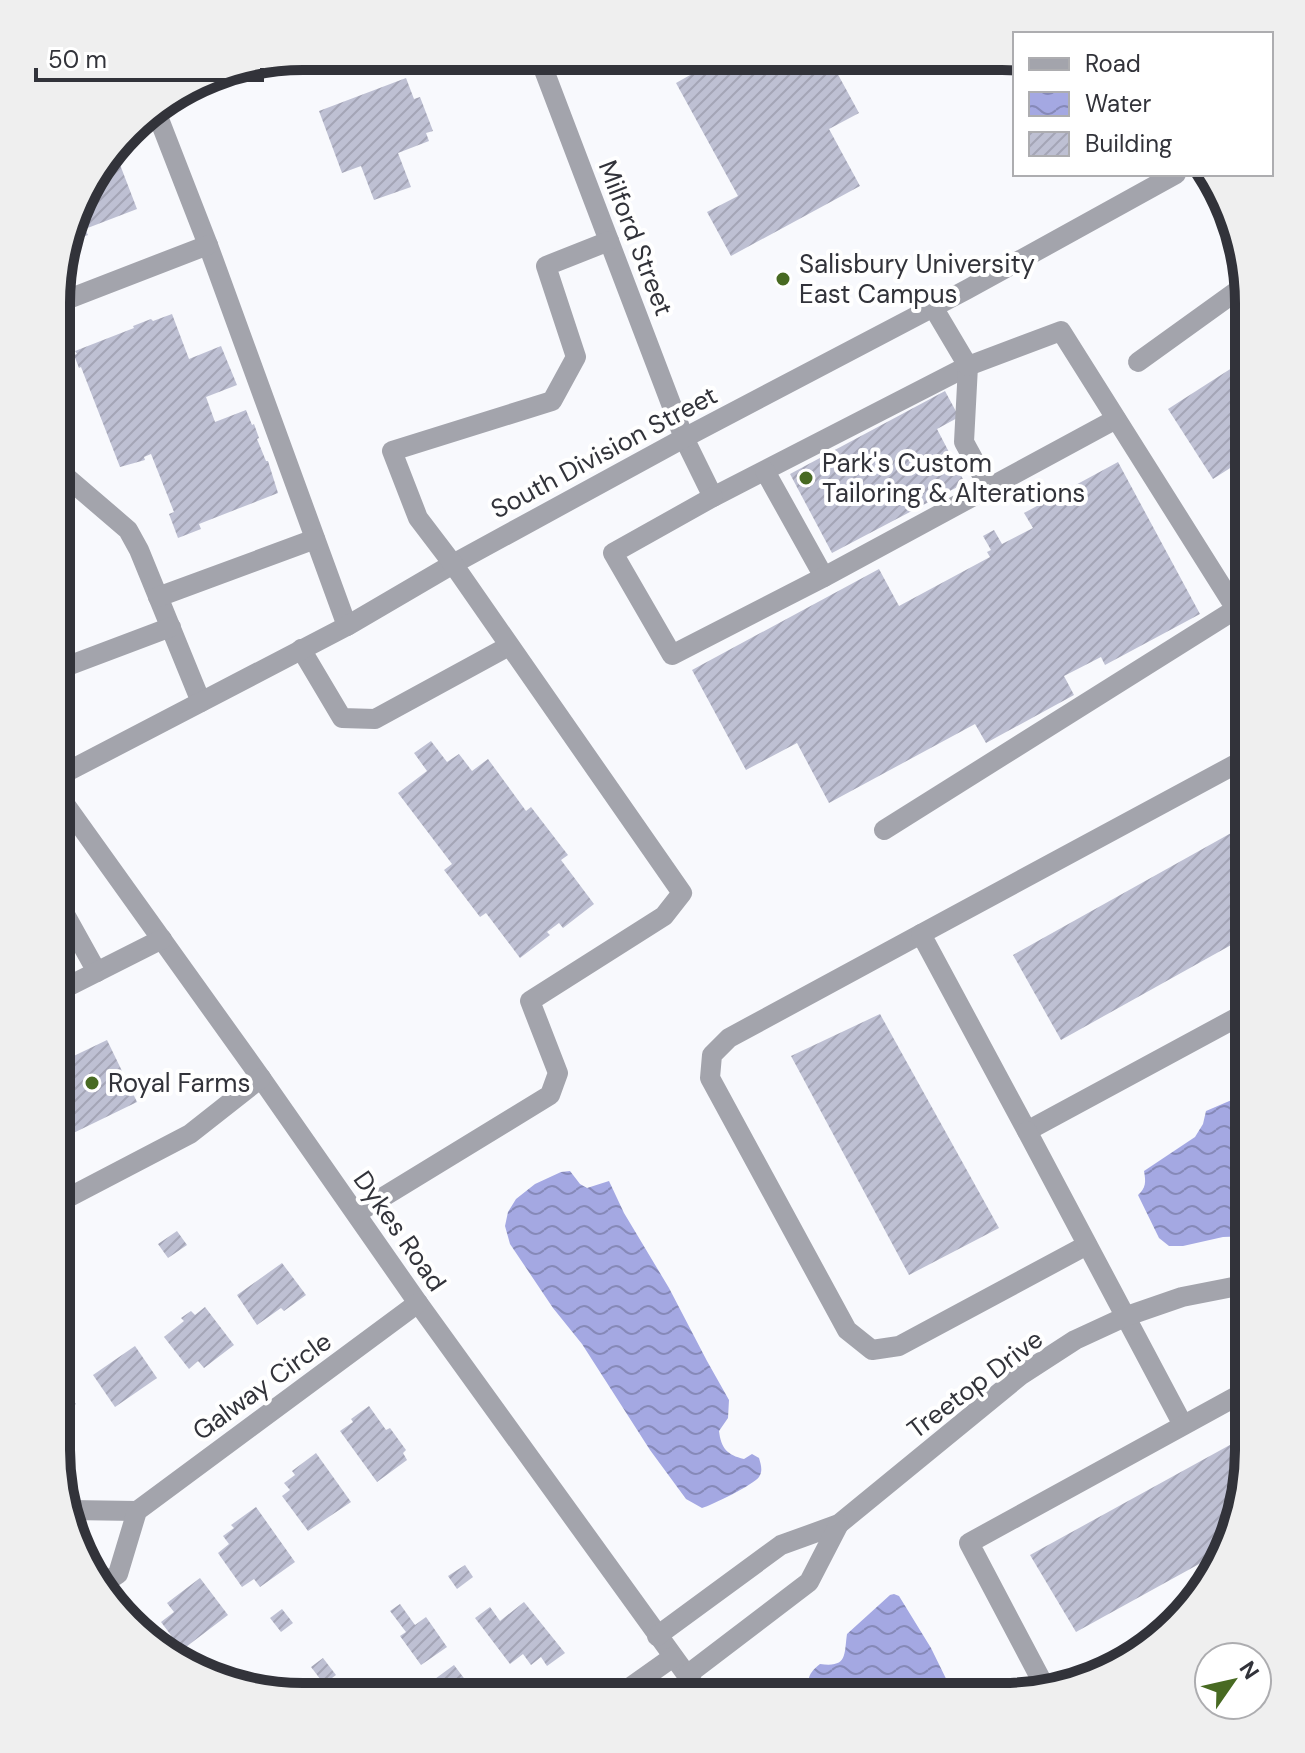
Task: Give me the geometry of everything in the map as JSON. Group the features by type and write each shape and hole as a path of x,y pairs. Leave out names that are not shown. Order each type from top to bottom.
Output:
{"street":[{"name":"Milford Street","path":"544,70 684,438 713,497"},
{"path":"159,120 347,626"},
{"name":"South Division Street","path":"70,770 347,626 453,564 684,438 966,290 1172,176"},
{"path":"357,1213 550,1095 558,1073 530,1001 664,916 682,893 418,518 392,451 552,401 576,357 546,266 609,241"},
{"path":"70,298 208,245"},
{"path":"1138,362 1235,292"},
{"path":"933,307 968,366 964,442 989,488"},
{"path":"1116,419 824,577 672,655 613,553 713,497 968,366 1061,331 1235,607"},
{"path":"765,471 824,577"},
{"path":"70,480 128,530 201,702"},
{"path":"158,597 315,539"},
{"path":"884,830 1235,610"},
{"path":"70,665 171,627"},
{"path":"301,649 342,718 375,719 509,646"},
{"path":"1087,1245 899,1346 872,1350 847,1330 710,1078 712,1055 729,1038 1235,765"},
{"name":"Dykes Road","path":"70,811 418,1303 693,1683"},
{"path":"70,923 97,972"},
{"path":"921,934 1183,1425"},
{"path":"70,986 162,939"},
{"path":"1027,1131 1235,1019"},
{"path":"70,1197 190,1134 261,1078"},
{"name":"Treetop Drive","path":"657,1636 781,1545 839,1524 1021,1375 1075,1340 1127,1316 1182,1297 1235,1287"},
{"name":"Galway Circle","path":"137,1511 418,1303"},
{"path":"1041,1680 969,1543 1235,1397"},
{"path":"78,1510 137,1511 118,1574 110,1580"},
{"name":"Treetop Drive","path":"687,1675 809,1582 839,1524"},
{"path":"636,1683 673,1657"}],"water":[{"path":"1235,1099 1235,1237 1169,1246 1159,1238 1138,1195 1145,1184 1144,1171 1195,1137 1206,1111"},
{"path":"570,1171 587,1188 609,1181 729,1400 728,1418 719,1431 723,1446 729,1453 744,1459 752,1454 759,1458 761,1472 755,1481 707,1506 702,1508 686,1499 650,1450 582,1344 553,1308 510,1244 505,1226 508,1212 516,1199 535,1184"},
{"path":"890,1595 899,1596 948,1683 809,1683 810,1675 820,1664 840,1662 845,1653 847,1634"}],"building":[{"path":"699,70 836,70 859,113 829,129 860,186 731,256 707,212 738,196 676,83"},
{"path":"406,78 414,99 420,97 433,131 426,133 429,141 398,153 411,187 374,200 361,166 342,173 319,111"},
{"path":"118,161 137,209 85,229 88,235 79,238 101,186"},
{"path":"172,314 189,359 221,346 237,385 206,397 215,422 246,410 254,424 278,493 199,524 201,529 178,538 169,514 174,512 151,454 144,457 145,460 120,467 74,355 77,354 75,351 133,326"},
{"path":"1235,366 1235,465 1213,479 1168,409"},
{"path":"945,391 959,417 937,429 965,483 832,553 790,474"},
{"path":"1118,462 1200,614 1105,665 1101,657 1064,676 1074,695 986,743 975,724 829,803 797,743 746,770 692,670 879,569 899,606 990,557 987,552 991,550 983,536 994,530 1002,544 1033,528 1024,513"},
{"path":"431,741 447,762 459,754 472,771 488,759 526,811 531,807 568,855 561,860 594,904 563,928 559,923 547,932 550,935 520,958 486,913 480,917 444,870 452,864 398,793 427,771 414,753"},
{"path":"1235,831 1235,943 1061,1040 1013,955"},
{"path":"880,1014 999,1228 909,1275 791,1056"},
{"name":"Royal Farms","path":"107,1040 137,1102 70,1135 70,1058"},
{"path":"177,1231 187,1245 168,1258 158,1244"},
{"path":"282,1263 306,1295 257,1325 237,1295"},
{"path":"205,1307 234,1345 204,1368 198,1361 189,1369 164,1337 184,1321 181,1318 191,1311 195,1315"},
{"path":"135,1346 157,1378 115,1407 93,1375"},
{"path":"369,1406 386,1430 390,1428 406,1450 403,1453 407,1460 377,1482 340,1431"},
{"path":"1235,1442 1231,1495 1223,1525 1207,1559 1076,1632 1030,1555"},
{"path":"316,1453 351,1502 308,1531 282,1496 290,1490 284,1483 295,1475 292,1471"},
{"path":"256,1507 295,1562 260,1587 254,1579 242,1587 218,1553 229,1544 223,1536 234,1528 231,1525"},
{"path":"465,1565 473,1577 457,1589 448,1576"},
{"path":"200,1578 228,1615 183,1649 161,1622 174,1612 167,1603"},
{"path":"524,1602 565,1653 547,1666 541,1657 531,1665 523,1654 510,1664 475,1618 490,1607 500,1621"},
{"path":"400,1604 415,1625 426,1617 447,1647 421,1665 400,1636 406,1632 390,1611"},
{"path":"282,1609 293,1623 281,1632 270,1618"},
{"path":"323,1658 336,1675 323,1683 311,1667"},
{"path":"454,1665 468,1683 429,1683"}],"place":[{"name":"Salisbury University East Campus","path":"783,279"},
{"name":"Park's Custom Tailoring & Alterations","path":"806,478"},
{"name":"Royal Farms","path":"92,1083"}]}
